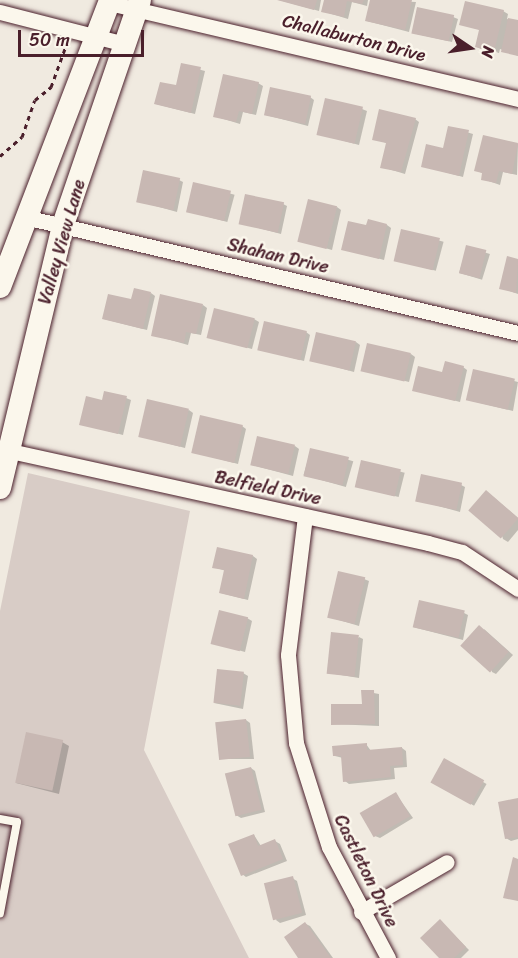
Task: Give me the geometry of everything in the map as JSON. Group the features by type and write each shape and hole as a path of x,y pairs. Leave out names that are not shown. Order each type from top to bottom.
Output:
{"main road":[{"name":"Valley View Lane","path":"0,286 29,218 110,1"},
{"name":"Valley View Lane","path":"0,488 4,450 63,225 139,5"}],"street":[{"name":"Challaburton Drive","path":"110,1 139,5 518,99"},
{"path":"0,12 125,44"},
{"name":"Shahan Drive","path":"29,218 518,333"},
{"name":"Belfield Drive","path":"4,450 462,552 518,589"},
{"name":"Castleton Drive","path":"305,516 288,655 296,743 329,847 388,958"},
{"path":"362,912 447,862"}],"lane":[{"path":"0,819 17,822 0,913"}],"path":[{"path":"0,156 22,137 35,99 51,87 72,32"}],"shaded area":[{"path":"28,473 190,511 144,750 249,958 0,958 0,611"}],"building":[{"path":"277,0 317,0 314,10"},
{"path":"324,0 364,0 362,4 347,1 344,17 321,12"},
{"path":"370,0 412,0 405,30 365,21"},
{"path":"465,1 504,10 494,52 475,47 479,30 459,25"},
{"path":"417,7 454,15 449,41 411,33"},
{"path":"508,18 518,20 518,56 501,52"},
{"path":"181,63 201,67 191,113 154,104 160,82 176,85"},
{"path":"223,74 259,82 252,114 239,111 236,122 213,117"},
{"path":"270,87 311,96 305,124 264,115"},
{"path":"325,98 363,107 354,144 316,135"},
{"path":"379,109 416,118 401,172 380,168 386,143 372,140"},
{"path":"448,126 469,130 459,176 421,167 426,144 443,148"},
{"path":"483,135 518,143 512,174 499,171 496,183 481,180 482,173 474,171"},
{"path":"143,170 180,178 173,210 136,202"},
{"path":"193,182 231,191 224,221 186,212"},
{"path":"245,194 284,202 278,233 239,224"},
{"path":"308,199 337,206 326,249 297,242"},
{"path":"368,219 387,224 379,259 341,250 348,221 366,225"},
{"path":"401,229 440,238 433,270 394,261"},
{"path":"466,245 486,250 479,278 459,273"},
{"path":"507,256 518,259 516,293 499,289"},
{"path":"134,288 151,292 143,329 102,319 108,294 131,299"},
{"path":"160,294 203,304 196,334 186,332 184,343 151,336"},
{"path":"214,308 255,318 247,348 207,338"},
{"path":"264,321 307,331 300,360 257,350"},
{"path":"316,332 356,341 349,370 309,361"},
{"path":"367,343 411,353 404,381 360,371"},
{"path":"445,361 464,366 455,401 412,391 418,366 442,372"},
{"path":"473,369 515,379 508,410 466,400"},
{"path":"104,391 127,396 118,434 79,425 86,396 102,400"},
{"path":"147,399 189,409 180,447 138,437"},
{"path":"200,415 243,425 234,463 191,453"},
{"path":"257,436 295,445 288,474 250,465"},
{"path":"310,448 349,457 342,485 303,476"},
{"path":"361,460 401,469 395,497 355,487"},
{"path":"421,474 462,483 456,510 415,501"},
{"path":"486,490 518,518 501,539 468,510"},
{"path":"217,547 253,555 244,599 219,593 224,570 212,568"},
{"path":"338,571 365,577 354,624 327,618"},
{"path":"419,600 465,611 458,638 413,627"},
{"path":"219,610 248,617 240,651 211,644"},
{"path":"479,625 509,652 490,673 460,646"},
{"path":"331,632 359,635 354,677 327,674"},
{"path":"217,669 244,672 240,706 213,703"},
{"path":"361,690 374,690 375,724 331,725 331,704 362,704"},
{"path":"246,719 250,757 219,760 215,722"},
{"path":"26,732 63,740 52,791 15,783"},
{"path":"367,743 367,750 402,747 403,765 390,766 391,777 343,782 341,756 333,756 332,746"},
{"path":"444,758 484,780 471,805 430,782"},
{"path":"251,767 262,810 235,816 225,774"},
{"path":"396,792 410,816 374,837 360,813"},
{"path":"518,798 518,837 505,839 498,802"},
{"path":"254,834 258,846 275,839 283,859 241,876 228,844"},
{"path":"513,857 518,859 518,901 503,898"},
{"path":"293,876 302,913 273,920 264,883"},
{"path":"440,919 466,947 454,958 439,958 420,938"},
{"path":"305,922 331,958 298,958 284,937"}]}
